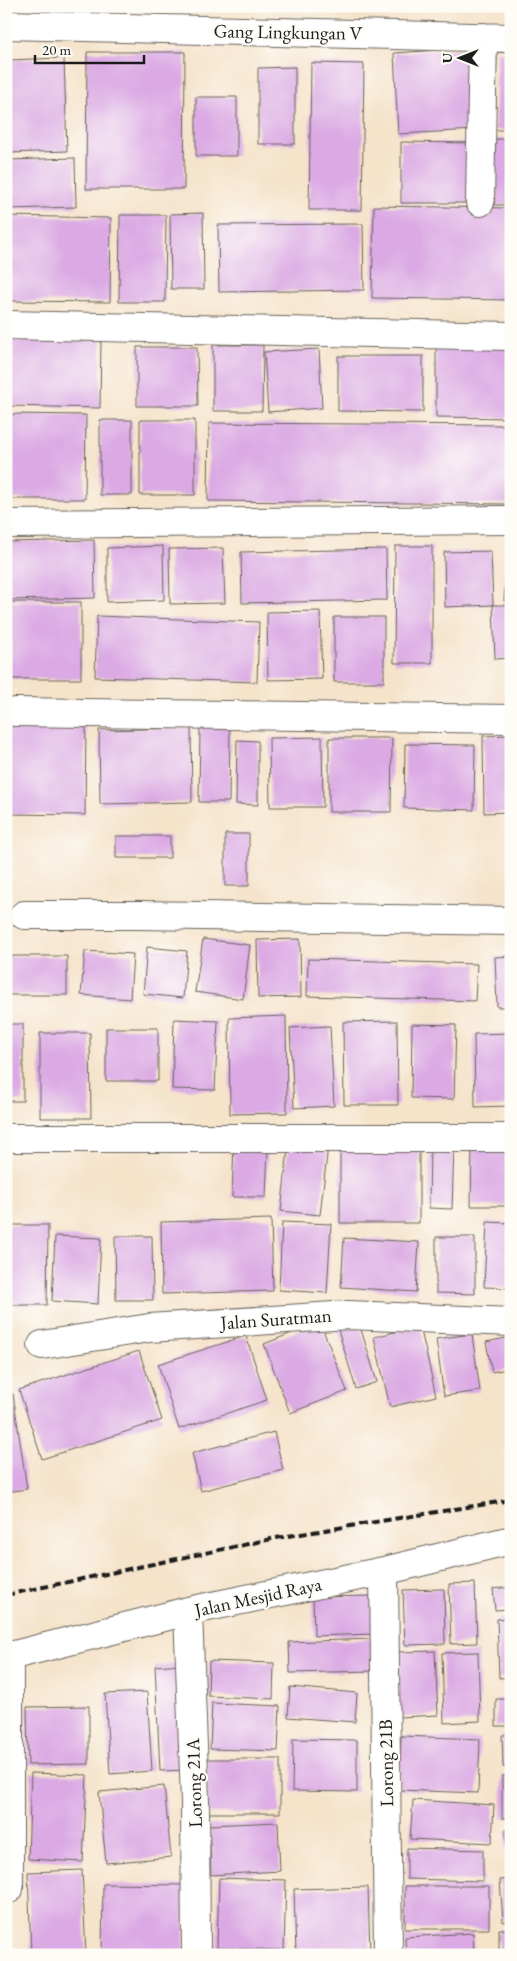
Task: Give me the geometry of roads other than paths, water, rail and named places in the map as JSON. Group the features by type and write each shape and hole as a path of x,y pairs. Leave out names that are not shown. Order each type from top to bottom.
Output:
{"street":[{"name":"Gang Lingkungan V","path":"6,25 511,38"},
{"path":"480,202 483,37"},
{"path":"6,325 511,336"},
{"path":"6,524 511,520"},
{"path":"15,712 511,719"},
{"path":"24,915 511,921"},
{"path":"6,1138 511,1138"},
{"name":"Jalan Suratman","path":"42,1345 149,1328 348,1314 511,1322"},
{"name":"Jalan Mesjid Raya","path":"8,1656 188,1612 384,1571 511,1540"},
{"name":"Lorong 21B","path":"384,1571 388,1955"},
{"name":"Lorong 21A","path":"188,1612 195,1801 196,1955"},
{"path":"8,1656 9,1889"}],"railway":[{"path":"6,1595 276,1538 511,1500"}]}
